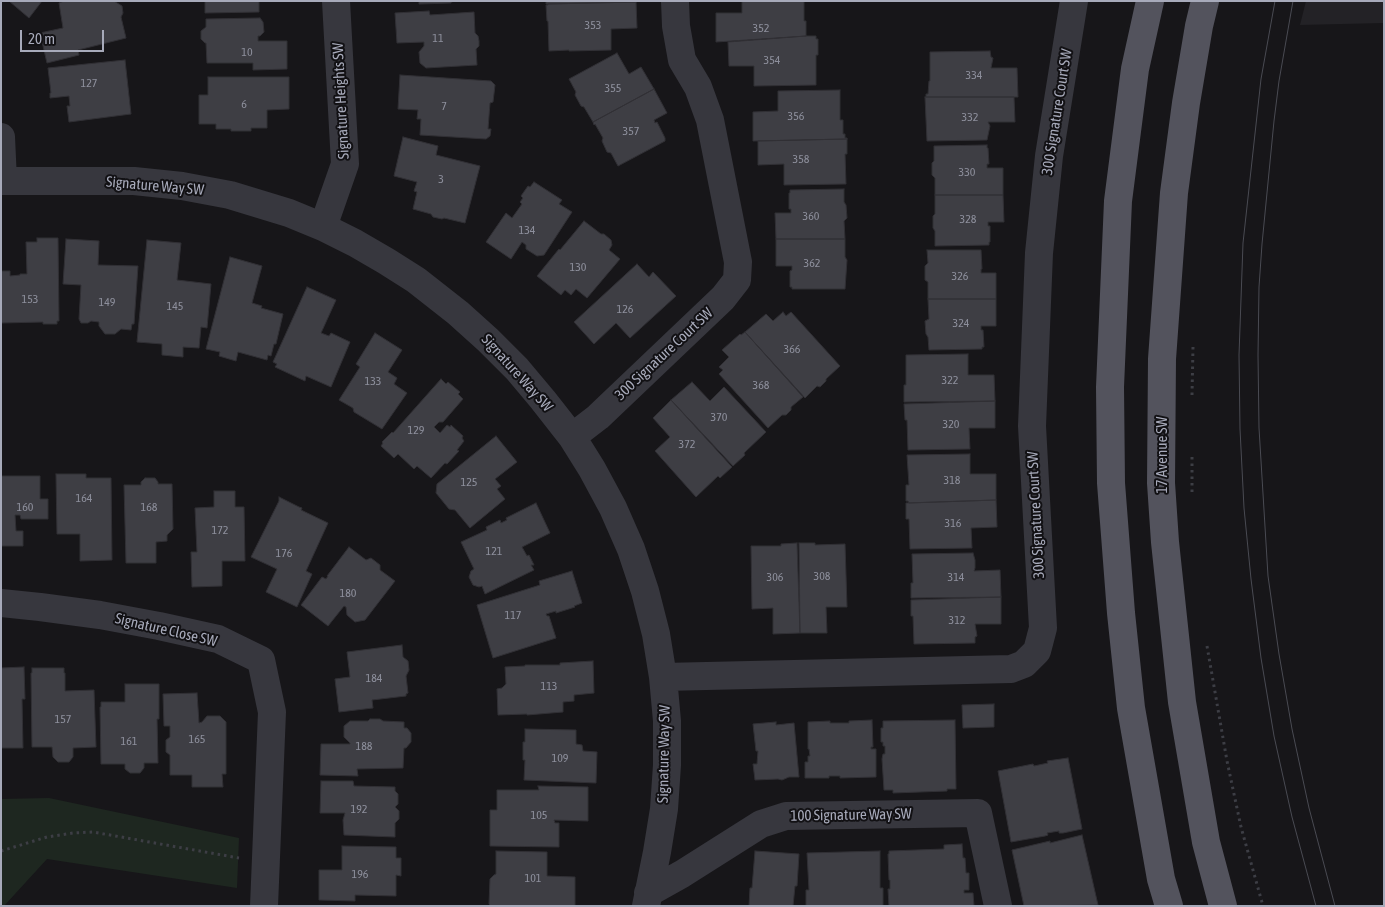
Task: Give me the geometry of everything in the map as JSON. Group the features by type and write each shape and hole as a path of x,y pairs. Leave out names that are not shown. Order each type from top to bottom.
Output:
{"main road":[{"path":"1150,1 1135,69 1118,201 1110,387 1111,482 1121,613 1131,708 1162,879 1169,906"},
{"name":"17 Avenue SW","path":"1206,1 1199,26 1186,103 1174,193 1162,359 1161,483 1165,542 1182,702 1206,842 1223,906"}],"street":[{"name":"Signature Heights SW","path":"323,227 345,164 336,1"},
{"name":"300 Signature Court SW","path":"572,437 598,417 723,298 737,280 738,262 710,120 698,86 682,60 676,26 675,1"},
{"name":"300 Signature Court SW","path":"663,678 1011,669 1024,664 1037,651 1042,628 1032,426 1039,253 1049,156 1074,1"},
{"path":"1,137 2,181"},
{"name":"Signature Way SW","path":"2,181 134,181 182,186 230,195 276,208 323,227 355,243 386,260 416,280 458,313 517,369 572,437 613,508 631,549 645,591 656,634 667,721 667,765 664,809 647,899"},
{"name":"Signature Close SW","path":"1,603 100,615 159,626 218,639 260,660 272,712 264,906"},
{"name":"100 Signature Way SW","path":"647,899 682,874 761,824 786,816 978,813 998,906"}],"path":[{"path":"1192,402 1193,346"},
{"path":"1192,449 1192,495"},
{"path":"1205,637 1226,761 1241,827 1263,906"},
{"path":"1,850 46,837 73,832 93,832 242,859 267,860"}],"shaded area":[{"path":"1306,1 1384,1 1384,23 1300,25"},
{"path":"49,798 239,838 237,888 47,859 4,906 1,906 1,799"}],"building":[{"path":"9,1 42,1 29,18"},
{"path":"64,1 114,1 122,6 123,13 121,17 126,38 78,50 79,55 47,63 40,33 63,28 59,3"},
{"path":"205,1 259,1 259,12 205,13"},
{"path":"419,1 455,1 451,3 419,4"},
{"path":"546,1 636,1 636,2 546,4"},
{"path":"742,1 804,1 806,36 716,42 716,13 742,13"},
{"path":"636,2 637,28 611,29 611,50 549,51 546,5"},
{"path":"429,11 430,15 474,12 475,33 479,41 479,46 476,49 477,65 426,68 420,63 419,52 424,46 424,42 397,43 395,13"},
{"path":"260,18 263,22 264,32 258,36 258,41 287,41 287,69 253,70 253,63 207,63 206,43 201,39 201,31 206,27 206,19"},
{"path":"816,36 816,39 818,39 816,85 754,86 754,66 729,66 728,42"},
{"path":"990,51 993,58 991,68 1017,68 1018,97 926,97 930,81 930,52"},
{"path":"617,53 629,74 641,67 654,89 593,122 584,107 581,106 569,79"},
{"path":"125,60 131,114 69,122 67,106 70,106 69,96 50,98 48,68"},
{"path":"400,75 491,81 495,85 493,102 490,103 488,129 491,129 490,136 486,139 420,135 421,119 417,119 418,110 398,109"},
{"path":"208,77 289,77 289,109 267,110 267,128 251,128 251,131 216,129 216,124 199,124 199,95 208,95"},
{"path":"654,89 667,113 654,120 655,123 657,122 665,141 618,166 611,153 607,152 602,141 603,138 593,122"},
{"path":"840,90 840,120 843,120 843,134 845,134 847,139 753,141 753,112 778,111 778,91"},
{"path":"925,97 1014,97 1015,122 988,122 990,126 987,140 927,141"},
{"path":"403,137 438,146 436,155 480,166 465,223 433,217 431,214 413,209 417,192 414,191 417,182 394,176"},
{"path":"847,139 847,154 845,154 846,184 784,185 784,164 758,165 758,141"},
{"path":"987,145 989,164 987,164 987,168 1003,168 1003,195 935,195 935,178 932,175 934,146"},
{"path":"534,182 562,200 559,204 572,212 544,255 537,256 526,249 526,245 522,242 511,259 486,242 506,213 512,218 522,204 520,202 523,198 521,196 528,186 530,187"},
{"path":"844,189 847,218 844,221 845,239 776,239 775,213 791,213 791,209 789,209 790,190"},
{"path":"935,195 1003,195 1004,222 988,222 988,226 990,226 989,245 935,246 933,216 935,214"},
{"path":"584,221 611,240 612,245 609,250 620,259 587,298 576,289 571,295 565,290 561,295 537,276"},
{"path":"37,238 58,238 59,321 57,321 57,324 43,324 43,322 1,323 1,271 10,271 10,276 27,274 26,242 37,242"},
{"path":"66,239 99,241 98,265 138,266 134,324 132,324 131,330 121,329 115,334 105,334 99,326 99,322 81,323 79,319 81,285 63,284"},
{"path":"776,239 845,239 845,257 847,260 845,289 792,289 790,287 790,271 792,266 776,266"},
{"path":"147,240 181,243 177,280 211,284 207,328 201,327 199,348 183,347 183,357 162,355 162,344 137,342"},
{"path":"927,250 981,250 981,273 996,273 996,299 928,299 928,282 925,280 925,266 928,263"},
{"path":"230,257 262,266 252,303 262,306 261,308 283,314 276,344 274,344 271,356 268,355 267,360 238,352 236,361 219,356 220,352 206,349"},
{"path":"637,264 649,277 653,272 676,296 630,338 616,323 594,344 574,322"},
{"path":"307,287 336,300 321,333 329,336 331,333 350,342 331,387 306,376 305,381 275,367 277,364 273,362"},
{"path":"928,299 996,299 996,326 981,326 984,347 982,349 929,350 925,321 929,319"},
{"path":"783,312 786,316 791,312 840,366 820,387 817,386 805,398 745,332 766,314 773,321"},
{"path":"745,332 803,397 791,407 791,410 786,415 782,415 768,428 719,374 723,370 719,367 729,357 722,350 740,334"},
{"path":"375,333 402,350 388,372 397,378 394,384 407,393 382,429 354,412 353,408 339,400 360,367 356,364"},
{"path":"968,354 968,375 994,375 995,401 904,402 906,355"},
{"path":"441,379 460,392 458,394 463,399 443,422 439,422 434,427 440,433 447,425 450,427 451,425 463,436 464,441 457,450 459,451 431,478 417,466 414,469 398,454 394,458 381,446 382,442 393,433"},
{"path":"692,382 710,401 724,387 766,432 733,466 671,400"},
{"path":"671,400 732,467 720,478 718,476 696,497 655,451 670,437 653,418"},
{"path":"995,401 995,428 969,428 970,449 908,450 907,420 905,420 904,404"},
{"path":"496,436 517,462 495,479 501,486 497,489 505,499 470,528 455,510 449,509 436,493 437,484"},
{"path":"970,454 970,474 996,474 996,500 909,503 906,501 906,485 909,485 907,455"},
{"path":"56,474 86,474 86,478 111,478 112,560 80,561 80,534 57,534"},
{"path":"1,476 40,476 40,499 48,499 48,519 21,519 20,515 15,515 16,531 23,531 23,546 1,546"},
{"path":"145,478 155,478 158,484 172,484 173,529 167,535 167,541 156,542 156,563 126,563 124,485 141,485"},
{"path":"214,491 235,491 235,507 244,507 245,561 222,561 222,586 192,587 191,552 197,552 195,508 214,507"},
{"path":"279,497 328,523 306,571 312,574 297,607 266,592 277,569 251,557 279,501"},
{"path":"996,500 997,527 971,528 972,548 910,549 909,519 906,519 906,503"},
{"path":"536,503 550,533 522,547 527,556 529,555 534,565 531,565 534,570 485,594 482,586 473,585 469,577 474,569 461,542 487,530 486,527 500,520 501,523 507,520 506,518"},
{"path":"797,543 800,633 773,634 773,608 752,609 751,546 781,546 781,544"},
{"path":"799,543 815,543 815,545 845,544 847,607 826,607 827,633 800,633"},
{"path":"349,547 366,560 371,558 380,565 380,570 395,581 365,620 355,622 347,615 346,607 344,606 328,626 301,605 322,577 326,579"},
{"path":"973,553 975,560 974,571 1000,570 1001,597 911,598 911,583 913,583 912,554"},
{"path":"572,571 582,603 556,613 556,611 546,614 549,616 556,638 493,658 477,605 540,585 539,581"},
{"path":"1001,597 1001,624 975,624 977,636 975,637 975,643 914,644 911,600"},
{"path":"402,645 403,657 408,661 409,670 406,676 408,693 406,696 372,700 373,708 339,712 335,679 350,677 347,652"},
{"path":"593,661 594,693 574,695 574,701 563,702 563,712 498,715 497,689 502,688 506,684 505,667 560,665 560,663"},
{"path":"24,667 25,699 22,699 23,748 1,748 1,668"},
{"path":"32,668 64,668 65,691 94,690 96,747 73,748 73,757 69,762 58,762 53,757 52,747 32,747"},
{"path":"125,684 159,684 159,719 157,719 158,763 144,763 144,768 140,773 130,773 125,769 125,764 101,764 101,702 125,702"},
{"path":"197,693 199,723 207,716 220,716 226,722 226,774 222,774 223,787 192,787 192,775 170,775 170,755 166,752 166,740 170,737 170,726 164,726 163,694"},
{"path":"994,704 994,727 963,728 962,705"},
{"path":"370,719 404,722 404,728 407,728 411,733 411,742 404,748 403,768 357,769 358,776 320,775 321,744 350,744 344,737 344,726 350,721 368,721"},
{"path":"872,720 873,747 871,749 876,749 876,777 840,778 840,776 829,776 829,778 805,778 805,762 808,762 808,756 810,756 808,749 808,722 830,721 830,723 849,723 849,721"},
{"path":"955,720 956,789 893,793 893,790 884,790 882,759 883,754 885,754 885,746 881,742 883,721"},
{"path":"776,722 776,725 794,723 799,777 789,777 782,780 755,780 753,764 757,764 758,751 756,751 753,724"},
{"path":"525,729 576,730 576,744 582,745 583,751 597,752 596,783 524,780 525,760 523,760 523,742 525,742"},
{"path":"1068,758 1082,829 1063,833 1059,833 1059,831 1047,833 1048,835 1045,836 1011,842 998,771 1033,764 1034,766 1048,763 1047,761"},
{"path":"321,781 353,781 354,786 395,787 395,791 398,794 398,804 395,807 399,811 399,819 395,823 395,837 344,835 343,820 345,813 320,813"},
{"path":"538,786 588,787 588,821 554,820 555,823 559,823 559,847 490,846 490,810 497,810 497,790 539,790"},
{"path":"1082,835 1098,905 1024,906 1012,850"},
{"path":"962,844 966,873 969,873 969,890 964,890 964,893 973,893 974,906 889,906 889,851 944,849 944,845"},
{"path":"342,846 396,847 396,858 401,858 401,876 396,875 396,896 355,895 355,901 319,900 319,870 342,870"},
{"path":"496,851 547,852 547,876 575,877 575,906 491,906 489,904 490,879 496,874"},
{"path":"755,851 799,854 797,886 795,886 793,906 749,906"},
{"path":"880,851 880,888 883,888 883,906 806,906 806,890 809,890 807,853"}],"tram line":[{"path":"1275,1 1261,79 1243,243 1239,355 1240,429 1244,508 1261,658 1274,736 1292,817 1316,906"},
{"path":"1293,1 1279,81 1262,244 1259,287 1259,428 1268,576 1279,654 1292,729 1309,808 1335,906"}]}
